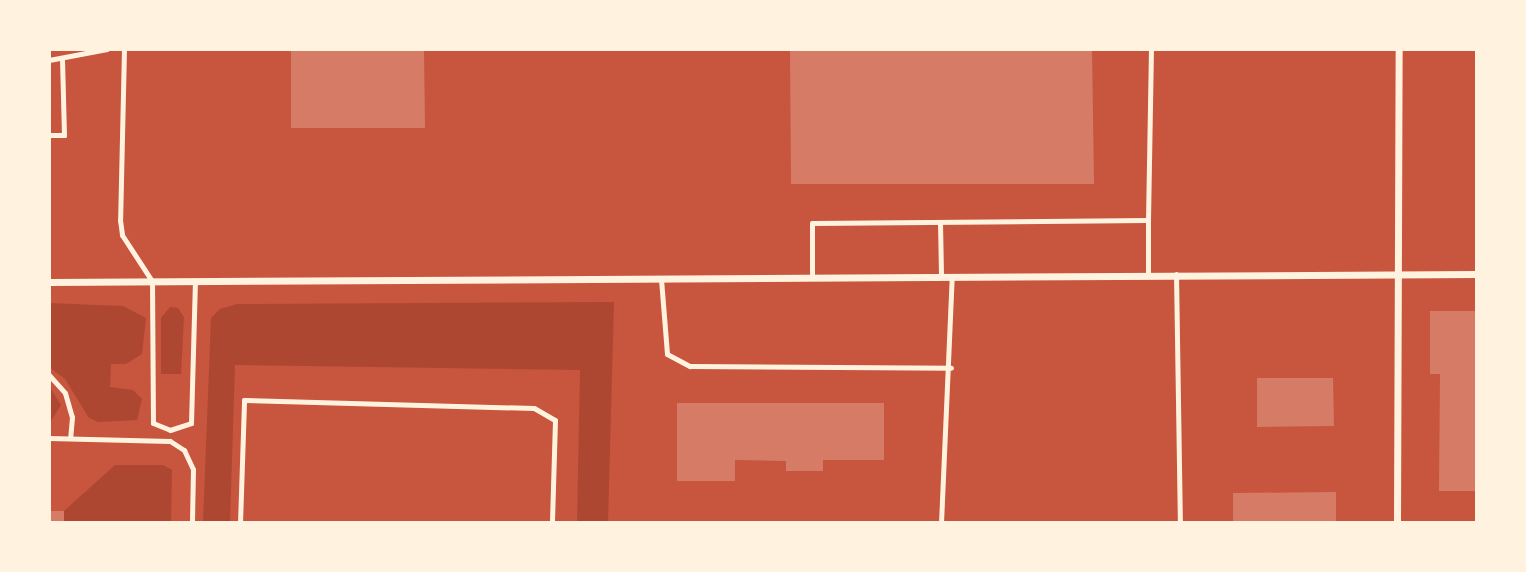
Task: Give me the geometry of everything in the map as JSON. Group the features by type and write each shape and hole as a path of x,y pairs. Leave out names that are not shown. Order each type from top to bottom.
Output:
{"street":[{"path":"1397,523 1399,49"},
{"path":"49,282 1147,273 1477,274"}],"lane":[{"path":"49,60 62,60 107,49"},
{"path":"124,49 120,220 122,235 152,281 153,423 170,430 191,423 195,281"},
{"path":"1147,273 1151,49"},
{"path":"49,135 64,135 62,60"},
{"path":"812,275 812,223 1148,220"},
{"path":"940,222 941,276"},
{"path":"1176,273 1180,523"},
{"path":"941,523 951,368 952,276"},
{"path":"661,279 667,354 690,366 951,368"},
{"path":"49,375 65,393 72,417 70,438"},
{"path":"240,523 244,400 534,408 555,420 552,523"},
{"path":"170,430 170,441"},
{"path":"49,438 170,441 184,450 193,469 192,523"}],"shaded area":[{"path":"614,302 608,523 577,523 580,370 235,365 230,523 203,523 211,318 220,309 237,304"},
{"path":"49,303 123,306 146,318 142,354 126,364 111,364 110,387 133,390 142,399 137,420 98,422 89,418 65,379 49,367"},
{"path":"170,307 178,308 184,317 181,374 161,374 161,318"},
{"path":"49,386 61,405 51,421 49,421"},
{"path":"115,465 163,465 172,470 171,523 64,523 64,511"}],"building":[{"path":"291,49 424,49 425,128 291,128"},
{"path":"790,49 1092,49 1094,184 791,184"},
{"path":"1430,311 1477,311 1477,491 1439,491 1440,374 1430,374"},
{"path":"1257,378 1333,378 1334,426 1257,427"},
{"path":"677,403 884,403 884,460 823,460 823,471 786,471 786,461 735,460 735,481 677,481"},
{"path":"1336,492 1336,523 1233,523 1233,493"},
{"path":"49,511 64,511 64,523 49,523"}]}
